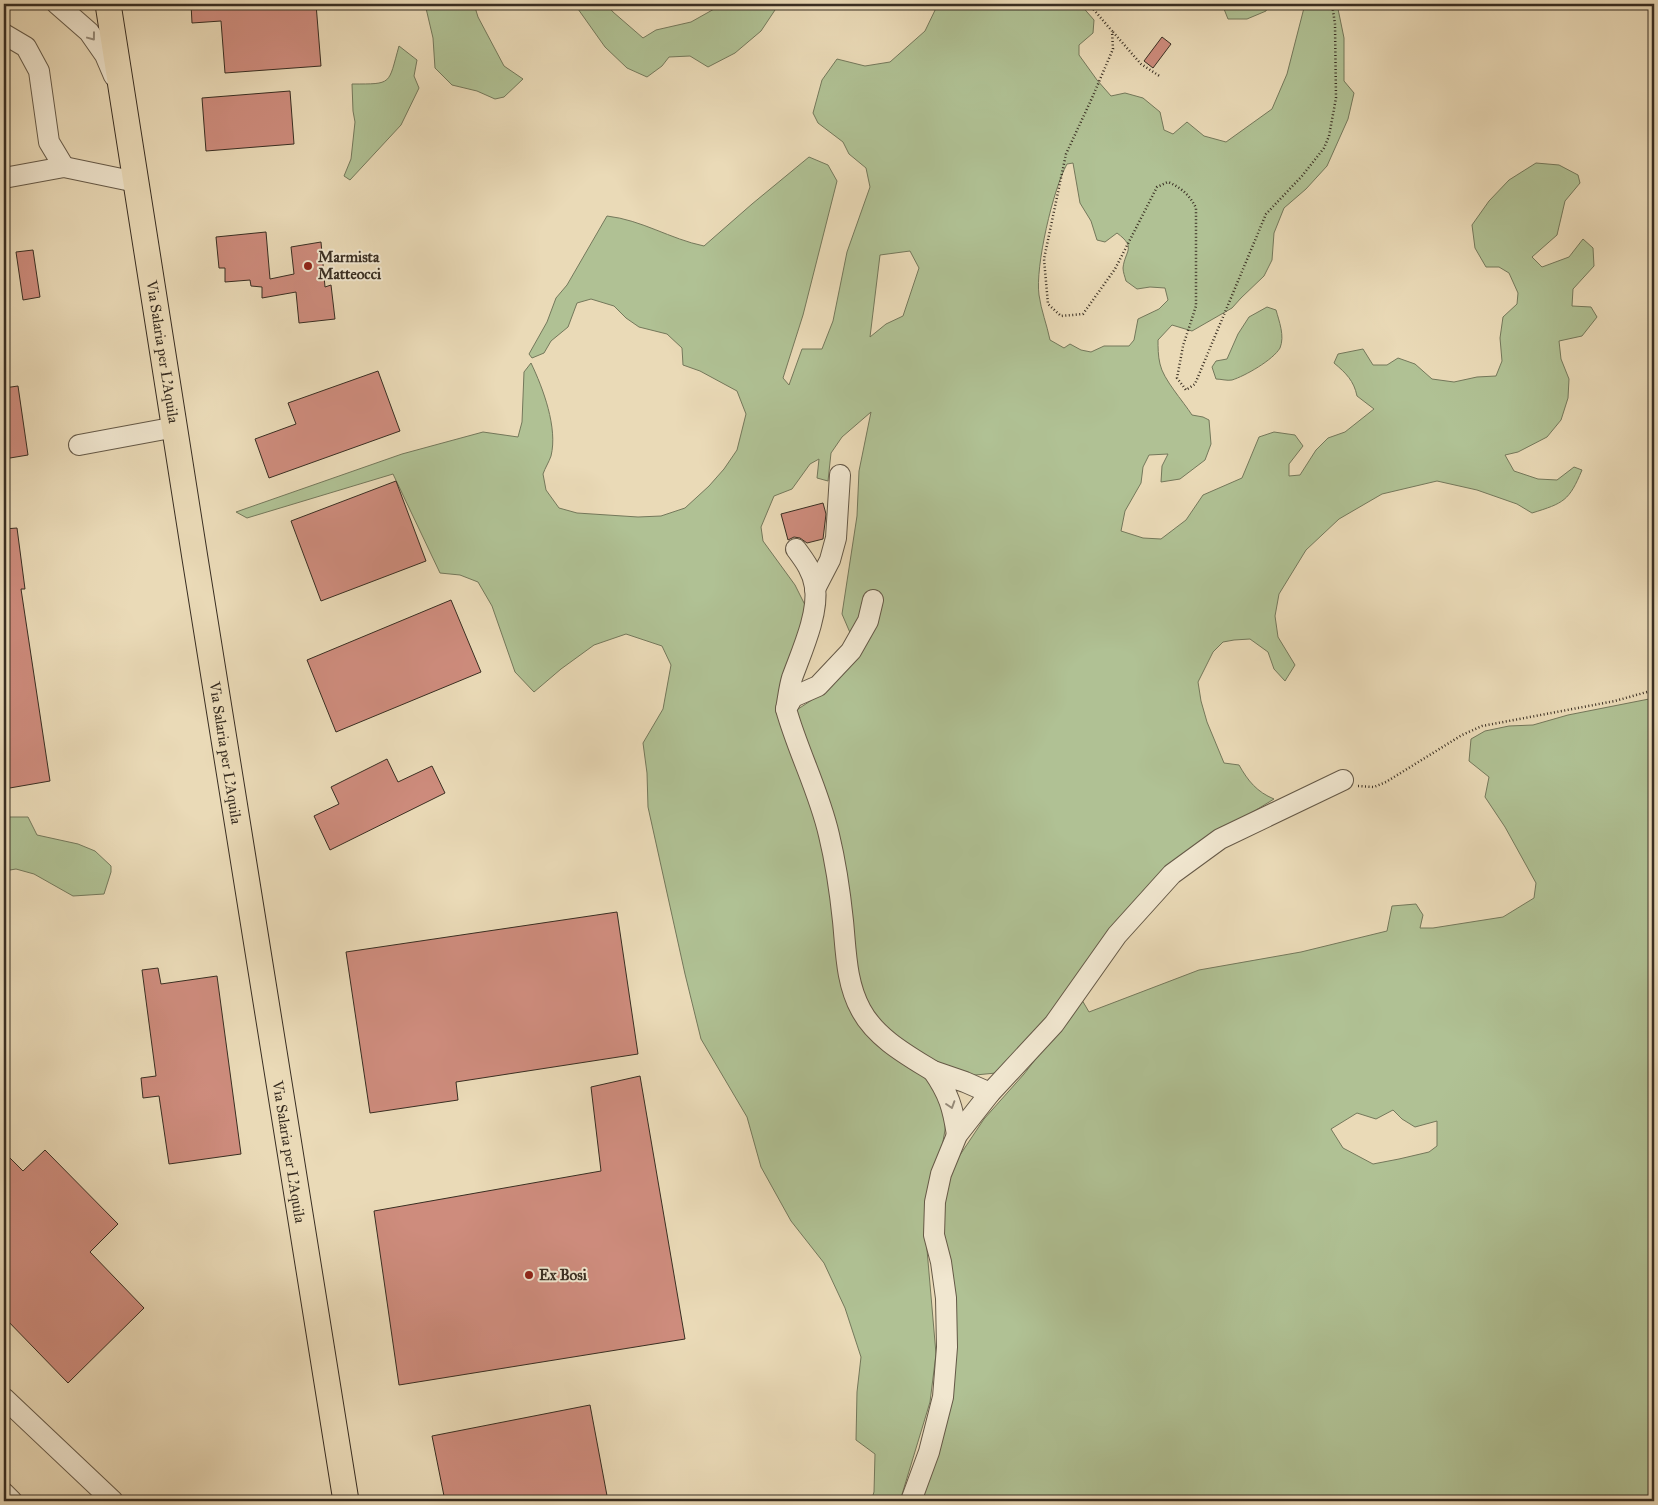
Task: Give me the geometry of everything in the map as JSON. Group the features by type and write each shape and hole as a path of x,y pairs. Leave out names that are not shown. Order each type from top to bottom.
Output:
{"main road":[{"name":"Via Salaria per L'Aquila","path":"108,4 176,427 224,749 346,1501"}],"street":[{"path":"57,4 89,32 105,55 123,96"},
{"path":"4,34 26,47 39,71 48,142 64,167"},
{"path":"4,178 64,167 136,182"},
{"path":"78,445 176,427"},
{"path":"840,475 836,538 830,560 815,589 807,638 792,679 786,709 819,797 829,833 838,874 848,973 852,994 862,1012 878,1033 900,1050 933,1071 990,1093"},
{"path":"796,549 807,562 812,573 815,589"},
{"path":"786,709 793,697 818,686 851,651 868,621 873,600"},
{"path":"911,1501 929,1452 942,1397 947,1347 946,1298 941,1262 934,1235 935,1202 941,1174 958,1135 990,1093 1054,1024 1117,935 1172,874 1220,839 1343,780"},
{"path":"933,1071 945,1088 953,1110 958,1135"},
{"path":"4,1398 113,1501"},
{"path":"4,1493 12,1501"}],"path":[{"path":"1089,4 1141,64 1161,77"},
{"path":"1112,31 1113,49 1066,154 1044,259 1048,304 1061,316 1084,314 1115,270 1157,187 1168,182 1177,186 1192,200 1196,208 1196,306 1183,346 1177,378 1186,390 1195,384 1266,214 1302,176 1324,148 1336,98 1335,24 1332,4"},
{"path":"1343,780 1359,787 1374,787 1386,782 1462,735 1482,726 1615,701 1654,690"}],"green space":[{"path":"425,4 474,4 478,17 504,66 523,79 504,97 495,99 477,91 452,85 435,68 433,38"},
{"path":"577,4 606,4 643,38 656,30 691,22 723,4 779,4 761,31 735,53 708,67 690,56 669,57 662,66 647,77 627,68 605,47 578,9"},
{"path":"938,4 1080,4 1094,20 1093,33 1079,45 1079,55 1111,96 1125,93 1143,98 1160,112 1164,130 1173,134 1187,122 1204,136 1226,142 1272,109 1287,74 1305,4 1337,4 1344,38 1344,81 1354,93 1348,119 1327,166 1306,189 1284,208 1274,233 1272,260 1264,276 1232,308 1192,331 1172,325 1158,340 1159,361 1165,376 1192,415 1209,420 1211,444 1205,460 1180,479 1161,482 1162,466 1168,454 1149,455 1143,467 1141,483 1125,511 1121,531 1143,538 1161,539 1186,520 1203,495 1242,478 1259,437 1274,432 1295,435 1303,446 1289,464 1289,476 1300,475 1316,450 1328,438 1345,432 1374,409 1357,396 1349,378 1334,363 1338,354 1363,349 1373,365 1387,365 1398,358 1415,364 1432,379 1454,382 1477,377 1496,376 1502,361 1500,338 1503,317 1517,304 1518,293 1509,273 1499,267 1486,267 1475,248 1472,225 1489,201 1509,180 1536,163 1559,165 1578,175 1580,183 1565,201 1557,235 1532,257 1542,267 1569,257 1583,239 1593,248 1594,266 1573,289 1572,306 1591,307 1597,317 1582,336 1559,341 1561,359 1569,379 1568,398 1561,420 1547,437 1518,452 1505,455 1514,471 1538,479 1557,480 1574,467 1582,470 1569,495 1558,503 1532,513 1517,504 1477,490 1437,481 1382,494 1339,519 1306,550 1279,594 1275,616 1278,637 1295,665 1285,681 1274,669 1268,652 1250,639 1223,642 1213,652 1198,682 1207,722 1224,763 1239,765 1254,785 1274,799 1209,839 1042,1033 996,1073 965,1076 948,1071 945,1130 926,1238 936,1354 930,1402 900,1501 871,1501 874,1492 875,1454 856,1440 857,1392 861,1357 845,1308 824,1263 791,1221 761,1167 747,1117 701,1039 685,974 648,807 647,773 643,743 663,709 671,665 662,646 626,634 594,645 534,692 515,672 492,606 478,582 460,575 440,573 393,474 247,518 236,512 402,454 483,432 518,437 522,422 524,372 531,363 548,408 553,433 551,456 543,474 546,490 559,508 577,513 638,517 661,516 685,508 709,486 737,450 746,414 737,391 700,371 683,365 682,348 667,334 639,327 614,306 591,299 577,303 568,327 551,341 544,353 532,358 529,354 547,322 556,298 567,285 607,216 632,221 679,239 704,246 809,157 828,165 837,181 803,315 783,378 789,385 802,349 822,349 833,321 847,252 870,187 866,168 849,154 843,142 818,123 813,113 822,80 837,59 865,66 890,62 925,31","holes":["1073,163 1080,203 1091,221 1097,240 1105,242 1117,233 1127,242 1128,249 1123,268 1126,281 1137,289 1150,287 1165,288 1168,300 1159,309 1138,319 1134,340 1129,346 1104,346 1091,352 1081,350 1070,344 1064,348 1050,340 1039,295 1038,282 1042,248 1056,191 1067,164","910,251 919,268 903,316 886,324 870,337 880,255","871,412 859,471 857,516 842,614 851,635 818,696 795,711 808,611 795,585 763,541 761,527 774,496 792,489 810,464 819,459 817,478 828,481 831,453 842,437"]},
{"path":"1222,4 1269,4 1266,11 1247,19 1228,19"},
{"path":"399,46 417,60 414,76 419,88 401,125 350,180 344,176 351,159 355,122 352,84 375,84 387,80 393,68"},
{"path":"1267,307 1276,310 1282,334 1280,348 1265,362 1244,375 1232,380 1216,379 1212,367 1216,361 1227,359 1238,334 1249,317"},
{"path":"1654,698 1654,1501 916,1501 948,1377 941,1207 950,1170 984,1119 1024,1074 1082,1000 1089,1012 1199,970 1301,952 1387,931 1392,906 1416,904 1423,915 1420,928 1433,928 1503,917 1534,898 1536,883 1505,827 1485,797 1489,777 1469,761 1471,739 1485,731 1509,726 1533,725 1568,715","holes":["1393,1110 1402,1119 1415,1127 1437,1121 1437,1146 1429,1152 1373,1164 1343,1148 1331,1129 1357,1113 1376,1119"]},
{"path":"9,817 28,817 37,835 78,844 95,851 111,866 104,894 73,896 34,874 16,869 4,871 4,825"}],"building":[{"path":"191,4 316,4 321,66 225,73 221,21 192,23"},
{"path":"1162,37 1171,44 1153,68 1144,61"},
{"path":"290,91 294,144 206,151 202,98"},
{"path":"266,232 270,279 294,274 291,247 321,242 325,287 331,285 335,319 299,323 296,292 262,298 262,287 251,286 250,280 225,282 225,268 219,268 216,237"},
{"path":"33,250 40,297 23,300 16,252"},
{"path":"378,371 400,431 269,478 255,439 296,424 288,403"},
{"path":"18,386 28,455 4,459 4,388"},
{"path":"396,481 426,561 321,601 291,521"},
{"path":"823,503 826,514 823,539 807,543 800,538 794,537 788,540 781,514"},
{"path":"17,528 25,589 21,589 50,781 4,789 4,529"},
{"path":"451,600 481,672 336,732 307,660"},
{"path":"387,759 398,782 432,766 445,793 330,850 314,816 339,804 331,787"},
{"path":"617,912 638,1054 456,1082 458,1100 370,1113 346,952"},
{"path":"158,968 161,984 217,976 241,1154 169,1164 159,1096 143,1098 141,1078 156,1076 142,970"},
{"name":"Ex Bosi","path":"640,1076 685,1339 399,1385 374,1211 601,1171 591,1087"},
{"path":"45,1150 118,1224 90,1252 144,1308 68,1383 4,1317 4,1152 23,1171"},
{"path":"590,1405 608,1501 445,1501 432,1436"}],"place":[{"name":"Marmista Matteocci","path":"308,266"},
{"name":"Ex Bosi","path":"529,1275"}]}
